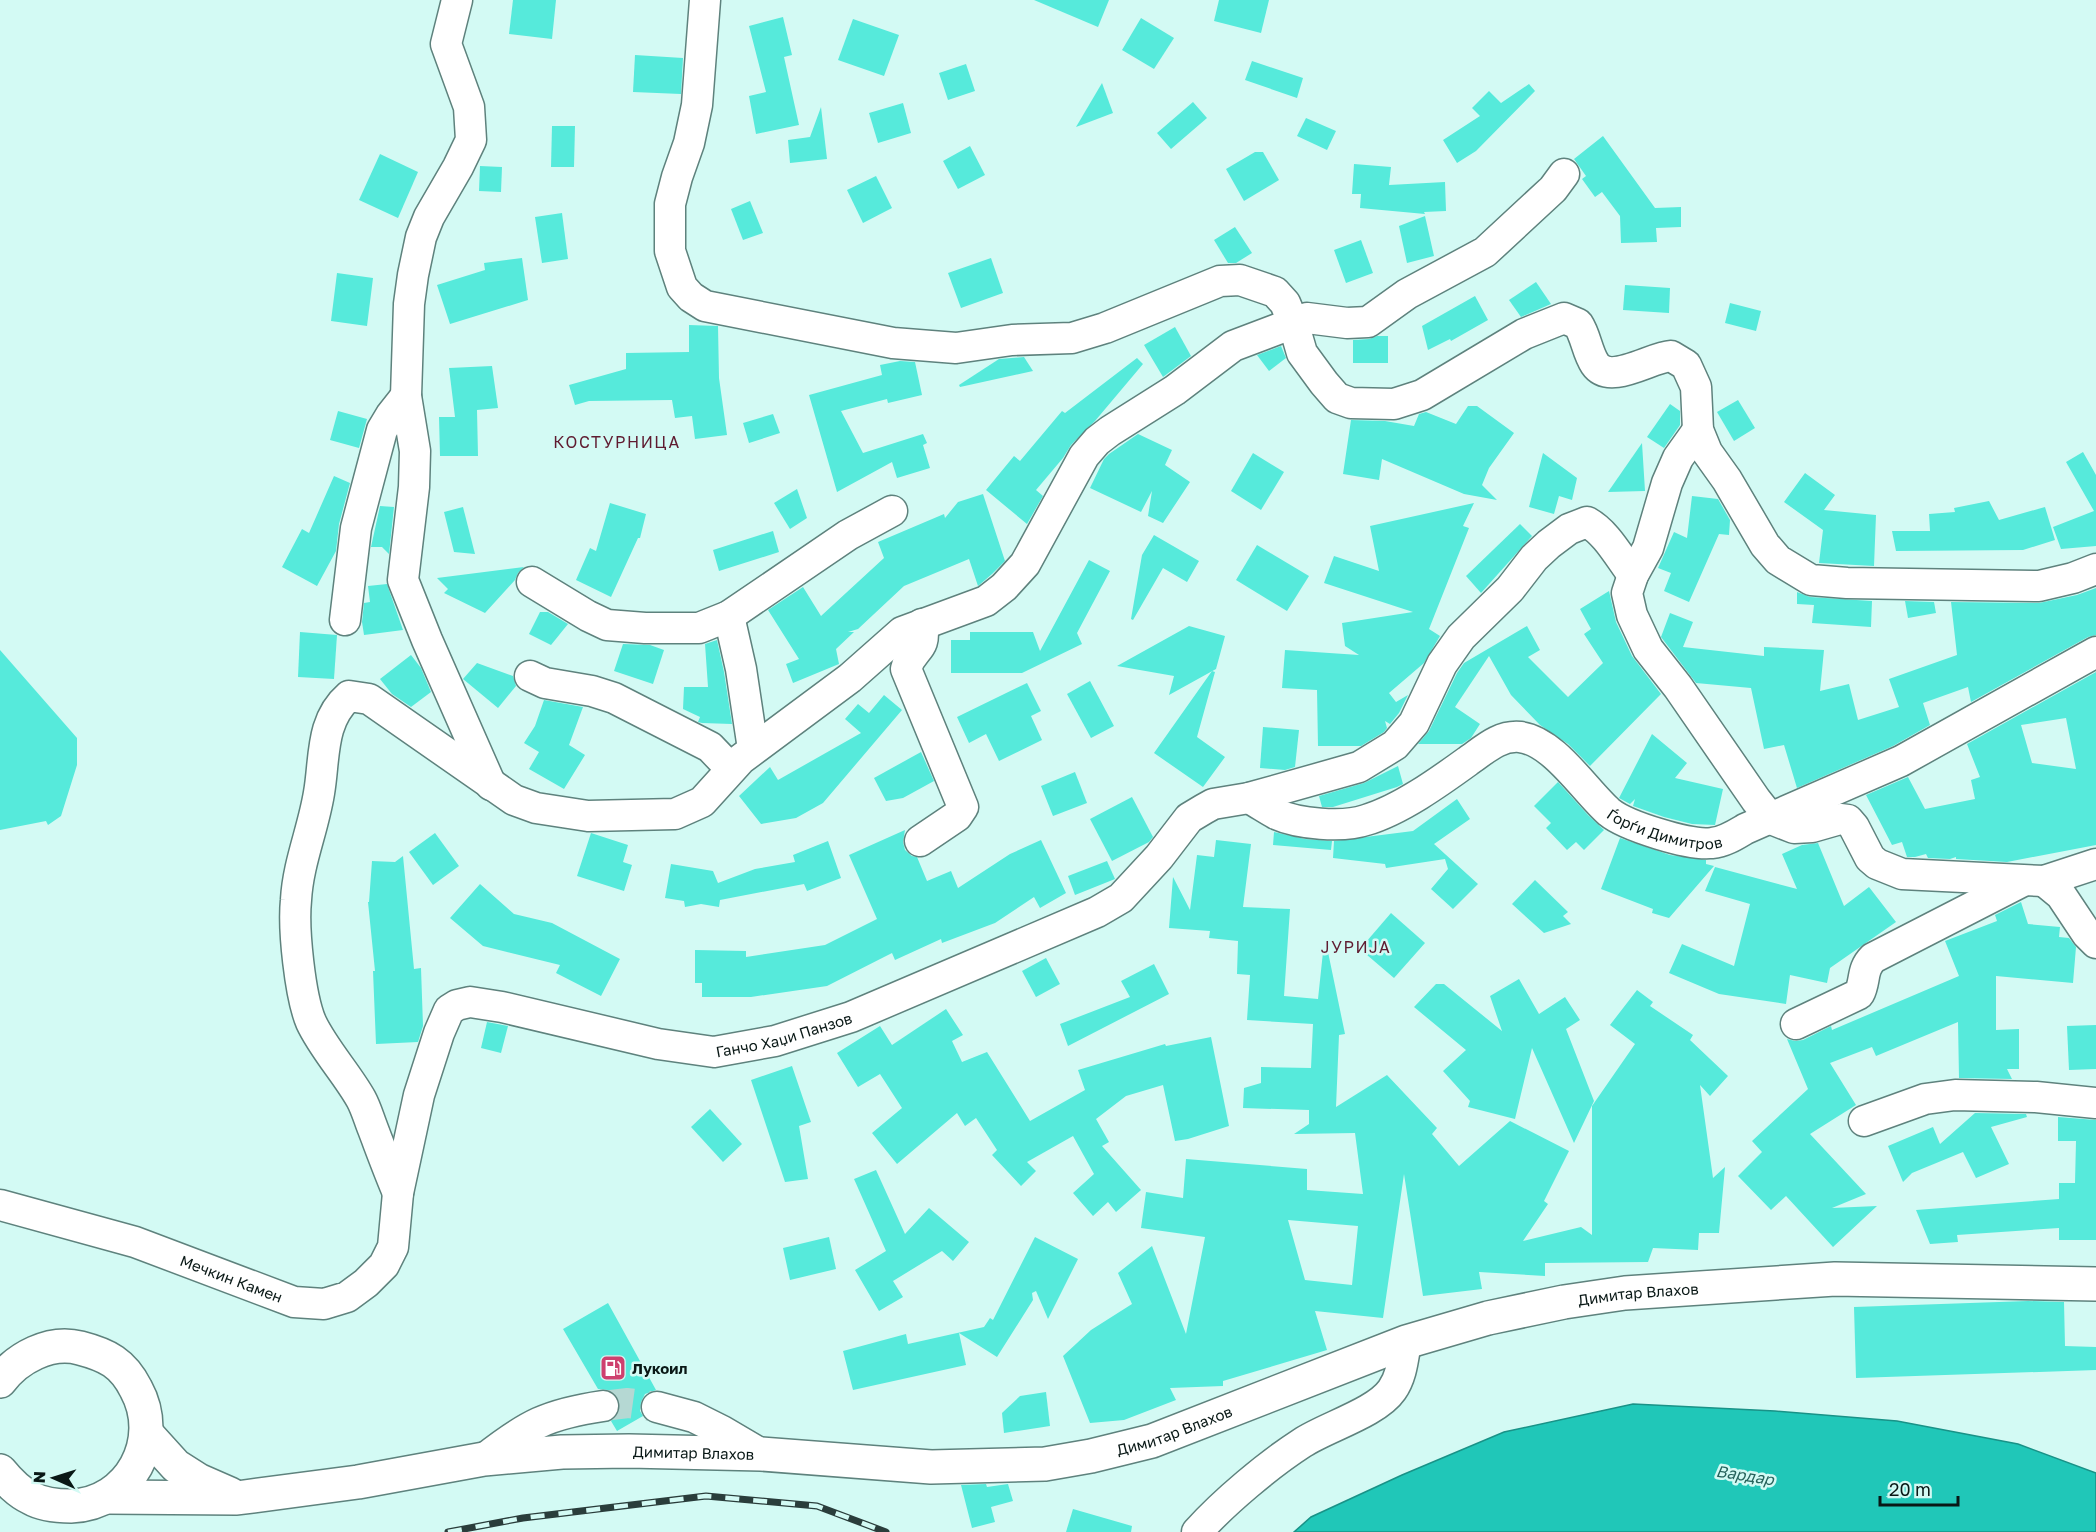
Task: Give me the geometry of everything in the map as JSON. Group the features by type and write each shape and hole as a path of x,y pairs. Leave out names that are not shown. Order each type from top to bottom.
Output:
{"main road":[{"name":"Димитар Влахов","path":"106,1497 237,1498 358,1482 484,1459 562,1452 761,1454 931,1467 1045,1464 1091,1456 1152,1441 1406,1342 1488,1318 1564,1302 1625,1293 1835,1279 2096,1284"},
{"path":"0,1344 40,1350 72,1346 103,1354 128,1374 143,1402 147,1434 140,1459 126,1481 106,1497 82,1505 57,1506 32,1499 4,1479"},
{"path":"0,1381 18,1362 40,1350"},
{"path":"147,1434 176,1467 237,1498"}],"street":[{"path":"457,0 446,44 469,107 471,140 429,217 421,237 409,304 406,396 415,451 414,487 403,580 490,785"},
{"path":"705,0 697,105 689,143 676,177 670,204 670,251 682,287 691,297 705,306 893,343 957,348 1012,340 1072,338 1105,328 1220,281 1240,280 1275,291 1285,303 1302,353 1338,398 1351,403 1371,405 1394,404 1422,395 1524,334 1558,320 1569,320 1578,324 1590,354 1602,371 1620,372 1638,367 1656,358 1671,356 1686,365 1696,387 1698,430 1707,452 1727,480 1765,545 1778,560 1811,580 1906,585 2039,586 2073,578 2096,568"},
{"path":"398,1193 362,1101 312,1022 303,994 299,965 295,902 302,858 313,821 329,726 338,706 349,696 369,699 490,785 514,800 536,808 588,816 675,814 702,802 731,768 753,749 850,678 902,632 986,601 1004,587 1025,564 1084,456 1097,441 1175,390 1233,346 1307,318 1347,323 1368,322 1407,294 1485,252 1553,189 1564,174"},
{"path":"345,620 356,528 382,430 406,396"},
{"path":"1698,430 1678,458 1667,483 1648,548 1633,575 1627,593 1632,615 1648,648 1678,687 1756,800 1771,819 1794,828 1812,827 1840,819 1848,820 1870,858 1877,864 1902,874 1922,877 2035,880 2061,895 2087,934 2096,943"},
{"path":"532,582 607,625 699,628 729,616 848,535 892,511"},
{"path":"1249,798 1359,767 1395,745 1414,723 1442,664 1461,637 1510,589 1534,558 1569,529 1587,522 1596,527 1633,575"},
{"path":"729,616 741,669 753,749"},
{"path":"920,841 957,816 963,807 906,669 909,657 919,649 924,638 922,624"},
{"name":"Ѓорѓи Димитров","path":"1249,798 1277,814 1294,820 1319,823 1364,821 1408,800 1494,743 1510,737 1536,741 1616,817 1693,843 1712,843 1727,839 1901,761 2096,652"},
{"path":"530,676 545,683 592,691 614,698 710,747 731,768"},
{"name":"Ганчо Хаџи Панзов","path":"398,1193 428,1064 450,1010 457,1005 470,1002 502,1007 682,1049 714,1052 775,1041 851,1017 1096,912 1121,898 1159,857 1189,818 1213,804 1249,798"},
{"path":"1796,1024 1859,994 1866,965 1873,958 2035,880 2096,864"},
{"path":"1864,1121 1925,1099 1955,1095 2036,1096 2096,1103"},
{"name":"Мечкин Камен","path":"0,1205 135,1242 294,1302 324,1304 347,1297 366,1283 384,1265 393,1247 398,1193"},
{"path":"1197,1532 1273,1464 1315,1435 1377,1404 1392,1391 1401,1373 1406,1342"},
{"path":"484,1459 522,1431 548,1417 570,1410 603,1406"},
{"path":"657,1407 694,1417 761,1454"}],"water":[{"name":"Вардар","path":"1633,1404 1775,1411 1897,1421 2018,1444 2096,1473 2096,1532 1294,1532 1311,1517 1504,1432"}],"building":[{"path":"513,0 556,0 552,39 509,34"},
{"path":"1034,0 1109,0 1098,27"},
{"path":"1219,0 1269,0 1261,33 1214,21"},
{"path":"783,17 792,55 784,57 799,125 756,134 749,96 766,92 749,26"},
{"path":"1141,18 1174,38 1154,69 1122,50"},
{"path":"853,19 899,35 884,76 838,60"},
{"path":"635,55 683,58 681,94 633,92"},
{"path":"1252,61 1303,78 1297,98 1245,80"},
{"path":"966,64 975,91 948,100 939,73"},
{"path":"1102,83 1113,113 1076,127"},
{"path":"1529,84 1535,91 1476,151 1457,163 1443,140 1480,116 1472,108 1489,91 1501,103"},
{"path":"1193,102 1207,118 1171,149 1157,133"},
{"path":"903,103 911,133 878,143 869,113"},
{"path":"821,107 827,159 790,163 788,140 810,137"},
{"path":"1306,118 1336,131 1327,150 1297,136"},
{"path":"552,126 575,126 574,167 551,167"},
{"path":"1603,136 1655,208 1681,207 1681,227 1656,228 1657,242 1621,243 1620,216 1602,192 1595,197 1582,179 1586,176 1574,159"},
{"path":"970,146 985,175 958,189 943,161"},
{"path":"1255,152 1263,152 1279,180 1244,201 1226,169"},
{"path":"380,154 418,172 398,218 359,200"},
{"path":"1354,164 1391,167 1389,185 1445,182 1446,211 1424,212 1425,214 1360,208 1361,194 1352,194"},
{"path":"480,166 502,167 501,192 479,191"},
{"path":"876,176 892,208 863,223 847,190"},
{"path":"750,201 763,233 743,240 731,209"},
{"path":"562,213 568,259 542,263 535,217"},
{"path":"1425,216 1434,256 1407,263 1399,226"},
{"path":"1235,227 1252,253 1236,263 1228,263 1214,240"},
{"path":"1361,240 1373,273 1346,283 1334,250"},
{"path":"522,258 528,300 450,324 437,285 485,270 484,263"},
{"path":"991,258 1003,293 961,308 948,273"},
{"path":"337,273 373,278 367,326 331,321"},
{"path":"1536,282 1551,304 1521,317 1509,300"},
{"path":"1625,285 1670,288 1669,313 1623,310"},
{"path":"1475,296 1488,320 1451,341 1450,339 1428,350 1422,326"},
{"path":"1730,303 1761,311 1756,331 1725,323"},
{"path":"689,325 718,326 719,378 727,435 695,439 692,416 675,418 672,400 589,401 575,405 569,385 626,369 626,353 689,352"},
{"path":"1175,327 1191,356 1163,377 1144,345"},
{"path":"1388,336 1388,363 1353,363 1353,340"},
{"path":"1281,346 1286,358 1269,371 1257,355"},
{"path":"1024,357 1033,371 960,387 959,385 999,359"},
{"path":"1137,358 1143,364 1095,421 1071,445 1036,490 1043,496 1027,524 986,490 1014,456 1020,461 1062,411 1065,413"},
{"path":"900,361 915,362 922,395 888,403 887,399 841,411 863,453 923,434 927,443 923,445 930,468 897,478 892,462 837,492 809,395 882,375 880,365"},
{"path":"492,366 498,408 477,410 478,456 440,456 439,417 455,417 449,368"},
{"path":"1738,400 1755,428 1734,441 1717,412"},
{"path":"1670,404 1680,411 1680,425 1664,448 1647,437"},
{"path":"1468,406 1477,406 1514,433 1489,468 1482,485 1497,500 1464,494 1382,459 1379,480 1343,474 1351,420 1385,421 1414,426 1419,414 1426,412 1456,424"},
{"path":"338,411 367,419 359,448 330,440"},
{"path":"773,414 780,433 749,443 743,423"},
{"path":"1138,434 1172,450 1165,465 1190,482 1163,523 1148,516 1152,491 1141,512 1090,488 1104,459"},
{"path":"1642,443 1645,491 1608,492"},
{"path":"2083,452 2096,475 2096,546 2061,549 2053,527 2094,511 2066,462"},
{"path":"1253,453 1284,472 1261,510 1231,491"},
{"path":"1543,453 1577,478 1572,500 1559,496 1554,514 1529,507"},
{"path":"1805,473 1835,495 1824,510 1876,515 1874,566 1819,563 1823,530 1784,502"},
{"path":"334,476 350,483 339,524 336,551 317,586 282,567 302,529 309,533"},
{"path":"797,489 807,518 790,529 774,503"},
{"path":"983,494 1005,561 992,574 978,586 969,559 904,586 858,629 848,632 854,632 836,649 839,664 793,683 786,664 799,659 768,610 803,587 821,616 884,558 878,542 944,514 945,518 958,502"},
{"path":"1692,496 1718,499 1730,520 1729,535 1719,534 1689,602 1664,591 1671,573 1658,568 1674,532 1687,538"},
{"path":"1989,501 1999,520 2045,507 2055,540 2023,550 1896,551 1892,531 1930,531 1929,514 1955,512 1954,508"},
{"path":"610,503 646,514 640,538 611,597 576,580 590,548 596,551"},
{"path":"1474,503 1463,526 1469,528 1429,629 1440,636 1424,663 1389,693 1396,702 1408,695 1399,713 1390,724 1385,721 1387,728 1384,732 1361,746 1318,746 1317,690 1282,688 1285,650 1359,655 1345,646 1342,623 1413,612 1324,583 1334,556 1379,571 1370,526"},
{"path":"380,506 394,507 389,554 382,547 371,547"},
{"path":"463,507 475,554 454,552 444,512"},
{"path":"1520,524 1532,536 1481,593 1466,576"},
{"path":"773,531 779,552 719,571 713,550"},
{"path":"1154,535 1199,561 1187,582 1163,568 1133,620 1131,619 1142,555"},
{"path":"1257,545 1309,576 1287,611 1236,580"},
{"path":"1089,560 1110,571 1077,633 1082,644 1022,673 951,673 951,640 970,640 970,632 1033,632 1040,651"},
{"path":"524,567 485,613 444,593 448,589 437,578"},
{"path":"387,584 403,630 364,635 362,622 364,603 370,602 368,586"},
{"path":"2096,588 2096,635 2088,637 1971,702 1968,687 1923,703 1930,725 1893,746 1797,788 1784,745 1764,749 1751,688 1696,683 1661,637 1670,613 1693,622 1683,647 1764,656 1764,647 1824,650 1820,691 1849,684 1858,720 1899,707 1889,679 1957,655 1951,602 2039,603 2077,595"},
{"path":"1609,591 1616,622 1632,656 1661,694 1590,766 1568,744 1540,725 1511,695 1489,656 1455,707 1480,724 1471,738 1462,744 1418,744 1429,731 1464,663 1527,626 1540,650 1528,657 1568,697 1603,663 1584,634 1591,629 1580,609"},
{"path":"1797,592 1810,597 1872,601 1871,627 1812,623 1814,605 1797,604"},
{"path":"1905,601 1934,602 1936,613 1908,618"},
{"path":"540,612 548,612 568,624 551,645 529,634"},
{"path":"1189,626 1225,636 1216,669 1169,695 1174,676 1117,666"},
{"path":"300,632 337,635 334,679 298,677"},
{"path":"717,640 732,724 698,722 700,717 683,709 684,687 708,687 705,644"},
{"path":"623,644 650,645 664,650 653,684 614,671"},
{"path":"0,650 77,738 77,765 61,816 48,825 46,821 0,830"},
{"path":"411,655 421,668 431,692 411,707 392,694 380,679"},
{"path":"477,663 513,676 516,686 498,708 463,679"},
{"path":"1212,671 1215,672 1197,737 1225,757 1203,787 1154,753"},
{"path":"2096,672 2096,845 2007,862 1956,859 1956,857 1928,858 1926,854 1907,857 1902,842 1892,845 1866,795 1908,777 1925,809 1975,799 1971,780 1980,777 1967,744","holes":["2066,718 2076,769 2032,763 2021,725"]},
{"path":"1090,681 1114,726 1091,738 1067,694"},
{"path":"1027,683 1041,711 1031,716 1042,740 999,761 986,734 969,743 957,717"},
{"path":"884,695 902,710 823,803 796,818 761,824 739,796 770,767 778,780 861,733 845,719 858,704 869,713"},
{"path":"544,700 583,707 569,745 585,755 564,789 529,769 539,752 524,743 535,726"},
{"path":"1263,727 1299,730 1295,767 1285,770 1260,768"},
{"path":"1652,734 1687,763 1675,778 1723,789 1715,825 1692,824 1664,817 1633,806 1635,799 1630,804 1619,798"},
{"path":"921,752 934,781 903,798 886,801 874,778"},
{"path":"1398,766 1403,784 1333,807 1322,807 1319,796 1364,783"},
{"path":"1075,772 1087,803 1053,816 1041,786"},
{"path":"1558,782 1604,830 1584,850 1576,842 1567,850 1546,828 1551,823 1534,806"},
{"path":"1132,797 1153,837 1149,842 1112,861 1090,819"},
{"path":"1457,799 1470,819 1434,844 1478,884 1453,909 1431,889 1448,869 1445,859 1386,868 1385,864 1333,858 1334,841 1413,831"},
{"path":"905,830 903,842 905,850 917,857 927,881 951,871 958,888 1010,854 1041,840 1066,893 1040,908 1034,897 995,923 942,943 941,939 895,960 892,953 827,986 751,997 702,997 702,983 695,983 695,950 746,951 746,957 825,945 877,919 849,855"},
{"path":"1274,832 1305,839 1332,841 1331,850 1273,845"},
{"path":"435,833 459,866 433,885 409,852"},
{"path":"591,833 628,845 623,862 632,865 624,891 577,876"},
{"path":"1620,838 1670,855 1706,860 1706,864 1714,866 1669,918 1652,913 1653,909 1601,889"},
{"path":"1216,840 1251,844 1243,907 1290,909 1284,996 1318,999 1323,952 1328,952 1345,1034 1339,1035 1336,1107 1387,1075 1437,1128 1432,1134 1459,1166 1510,1121 1569,1151 1544,1201 1548,1204 1523,1241 1581,1227 1592,1235 1592,1106 1635,1044 1610,1025 1637,990 1653,1002 1650,1006 1693,1035 1690,1040 1728,1076 1710,1096 1700,1085 1713,1178 1725,1167 1719,1233 1699,1233 1698,1250 1653,1248 1648,1262 1545,1263 1545,1276 1479,1272 1482,1289 1423,1296 1404,1174 1383,1318 1315,1311 1327,1350 1223,1381 1223,1386 1170,1388 1176,1400 1124,1420 1090,1423 1063,1356 1091,1330 1132,1304 1118,1273 1152,1246 1186,1334 1205,1237 1141,1228 1146,1192 1183,1198 1186,1159 1307,1169 1307,1190 1363,1194 1355,1133 1294,1134 1309,1124 1309,1110 1243,1108 1244,1088 1261,1083 1261,1067 1311,1068 1313,1024 1247,1020 1250,975 1237,974 1238,941 1209,938 1210,931 1169,928 1173,877 1190,910 1197,855 1214,857","holes":["1288,1220 1358,1226 1352,1285 1305,1280"]},
{"path":"828,841 841,878 807,891 804,884 720,900 719,907 701,904 685,907 684,901 665,898 671,864 713,871 718,883 755,869 795,862 793,855"},
{"path":"1818,843 1844,906 1869,887 1896,922 1830,968 1827,983 1790,975 1786,1004 1719,994 1669,973 1682,944 1734,966 1750,904 1705,891 1715,867 1797,889 1782,854 1802,845"},
{"path":"403,856 414,969 421,968 423,1026 418,1042 376,1044 373,971 375,971 368,902 372,861 395,862"},
{"path":"1107,861 1115,879 1075,895 1068,876"},
{"path":"1535,880 1568,912 1563,916 1571,924 1544,933 1512,904"},
{"path":"480,884 514,914 552,923 620,959 601,996 556,973 560,965 483,946 450,918"},
{"path":"2021,902 2028,924 2060,927 2059,937 2069,938 2076,947 2073,983 1996,976 1996,1030 2019,1029 2019,1069 2007,1069 2012,1079 1959,1078 1958,1022 1876,1056 1872,1047 1830,1063 1856,1105 1810,1134 1866,1194 1832,1208 1877,1206 1833,1247 1786,1196 1771,1210 1738,1176 1762,1152 1752,1141 1808,1089 1787,1039 1803,1040 1831,1026 1832,1030 1959,976 1945,941 1997,921 1995,915"},
{"path":"1391,913 1425,943 1394,978 1360,949"},
{"path":"1046,958 1060,984 1036,997 1022,971"},
{"path":"1154,964 1169,994 1068,1046 1060,1024 1130,997 1121,981"},
{"path":"1519,979 1539,1014 1565,997 1580,1020 1566,1029 1594,1101 1574,1143 1532,1048 1515,1119 1468,1107 1470,1101 1443,1071 1466,1050 1414,1007 1436,984 1444,984 1502,1031 1490,996"},
{"path":"946,1009 963,1035 952,1041 962,1062 987,1052 1030,1121 1085,1090 1078,1070 1165,1044 1166,1046 1211,1037 1229,1126 1175,1141 1163,1085 1126,1096 1096,1119 1109,1142 1102,1146 1141,1190 1116,1212 1108,1202 1093,1216 1073,1193 1094,1174 1073,1136 1027,1162 1036,1171 1021,1186 992,1155 997,1150 976,1118 965,1126 957,1113 897,1164 872,1133 902,1108 880,1074 858,1087 837,1053 880,1026 892,1045"},
{"path":"487,1022 508,1026 501,1053 481,1048"},
{"path":"2096,1025 2096,1069 2069,1070 2067,1026"},
{"path":"792,1066 811,1122 799,1126 808,1179 785,1182 751,1080"},
{"path":"710,1109 742,1144 723,1162 691,1127"},
{"path":"1975,1113 2026,1114 2027,1117 1991,1127 2009,1164 1976,1178 1963,1152 1912,1173 1903,1182 1888,1146 1933,1127 1940,1144"},
{"path":"2058,1117 2096,1120 2096,1240 2059,1240 2059,1228 1957,1235 1958,1242 1930,1244 1916,1210 2059,1199 2059,1183 2075,1183 2076,1141 2058,1141"},
{"path":"876,1170 905,1234 929,1208 969,1242 953,1261 942,1251 893,1281 903,1297 879,1311 855,1270 886,1251 854,1179"},
{"path":"829,1237 836,1269 790,1280 783,1248"},
{"path":"1035,1237 1078,1259 1048,1319 1036,1291 1032,1293 1033,1300 997,1357 959,1333 966,1365 853,1390 843,1351 906,1334 908,1344 984,1327 990,1318 993,1320"},
{"path":"2028,1301 2064,1302 2065,1346 2096,1347 2096,1370 1856,1378 1854,1307"},
{"name":"Лукоил","path":"608,1303 656,1390 645,1394 641,1402 640,1411 643,1416 617,1431 611,1421 619,1411 620,1404 617,1396 608,1390 598,1389 563,1329"},
{"path":"1046,1392 1050,1426 1004,1433 1002,1413 1020,1396"},
{"path":"986,1484 987,1487 1008,1484 1013,1501 991,1507 995,1522 972,1528 961,1485"},
{"path":"1073,1509 1132,1526 1131,1532 1066,1532"}],"tunnel":[{"path":"603,1406 628,1403 657,1407"}],"railway":[{"path":"448,1532 523,1518 706,1496 817,1506 886,1532"}],"place":[{"name":"Лукоил","path":"613,1368"}],"district":[{"name":"КОСТУРНИЦА","path":"617,442"},
{"name":"ЈУРИЈА","path":"1356,947"}]}
